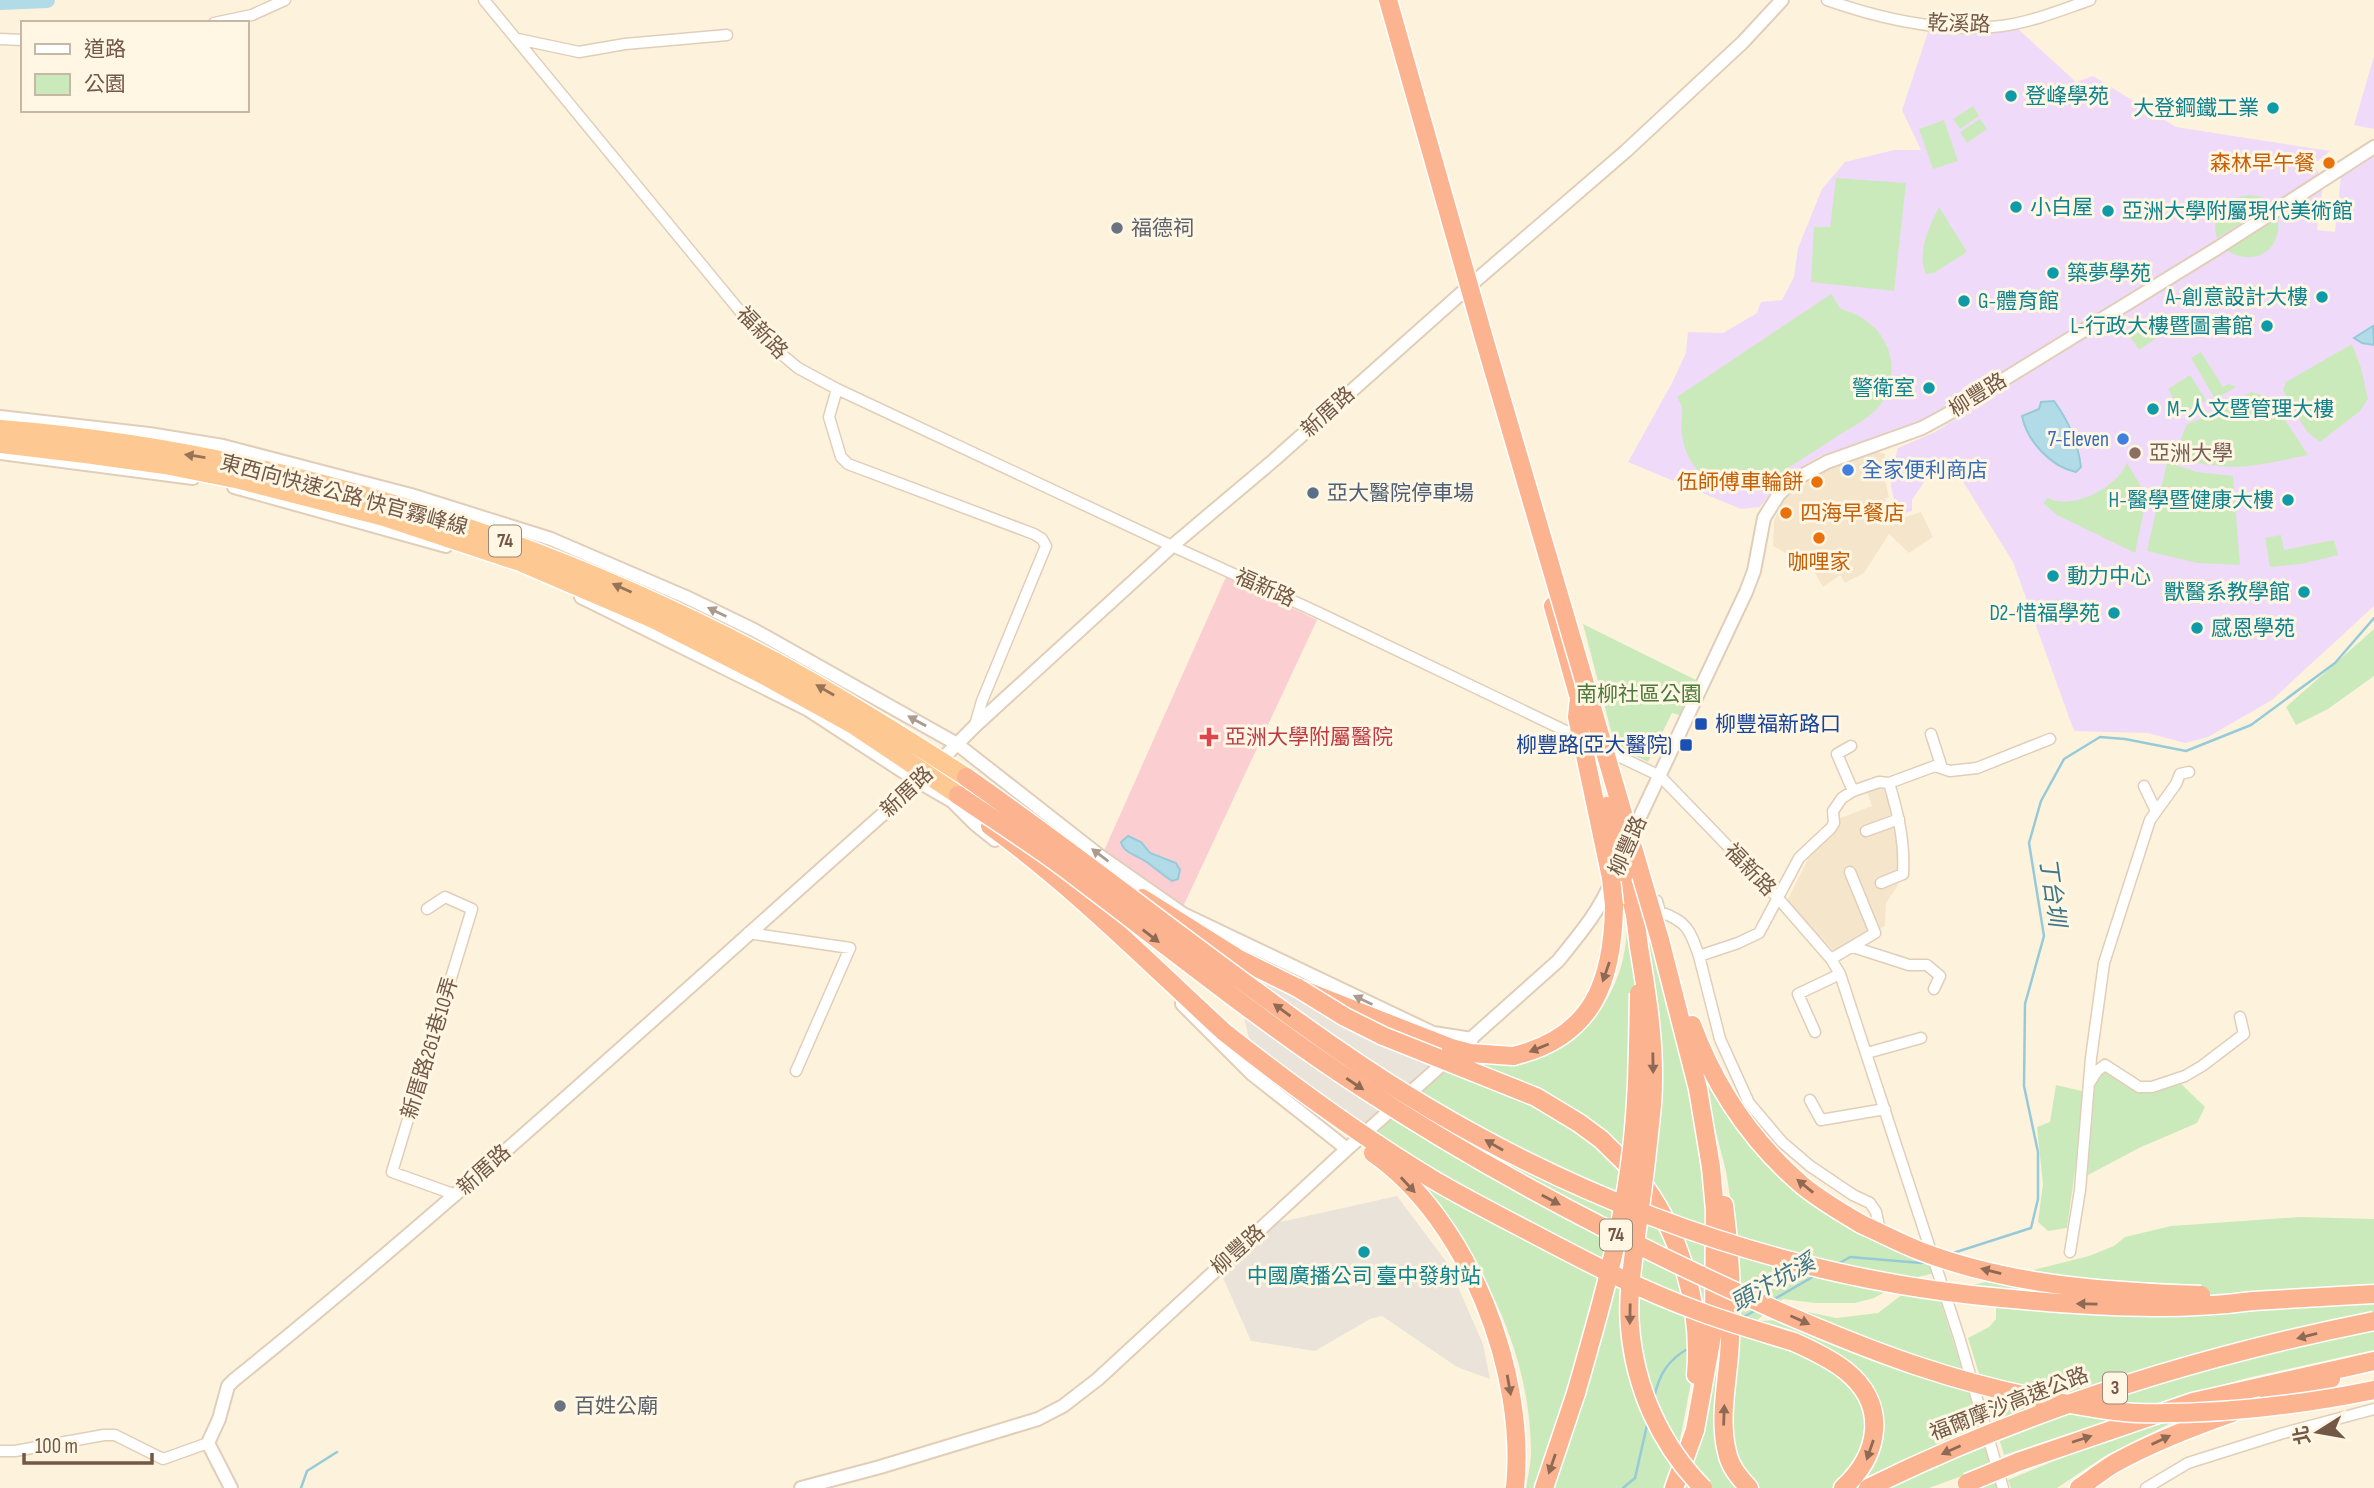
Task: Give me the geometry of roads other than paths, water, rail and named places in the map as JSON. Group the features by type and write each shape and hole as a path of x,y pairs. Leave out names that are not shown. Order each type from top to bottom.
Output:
{"highway":[{"path":"1379,0 1579,698 1630,894 1650,1012 1653,1076 1633,1260 1630,1326 1637,1369 1647,1405 1664,1437 1703,1488"},
{"path":"1388,0 1660,940 1698,1089 1715,1210 1713,1335 1696,1365 1692,1416 1676,1485"},
{"name":"東西向快速公路 快官霧峰線","path":"0,429 89,439 252,467 383,502 525,548 657,603 775,662 861,711 966,778"},
{"name":"東西向快速公路 快官霧峰線","path":"0,444 152,463 240,480 384,517 520,562 653,619 767,677 852,724 958,795"},
{"path":"966,778 1025,815 1101,871 1239,959 1298,988 1428,1040 1470,1054 1513,1056 1546,1046 1574,1026 1586,1013 1610,960 1614,905 1611,878 1577,718 1579,698"},
{"name":"74","path":"966,778 1026,819 1339,1051 1504,1151 1616,1202 1755,1252 1879,1281 1952,1294 2060,1304 2170,1307 2217,1306 2253,1301"},
{"path":"958,795 973,814 1032,857 1260,1068 1322,1118 1388,1163 1432,1212 1459,1251 1489,1312 1505,1362 1516,1431 1514,1488"},
{"name":"74","path":"958,795 1061,866 1287,1038 1494,1170 1663,1259 1862,1348 1985,1388 2135,1413 2261,1409 2374,1390"},
{"path":"1660,940 1700,1047 1720,1087 1745,1124 1770,1154 1802,1185 1861,1224 1920,1251 1996,1273 2032,1280 2130,1292 2233,1296 2253,1301 2374,1294"},
{"path":"1544,1488 1576,1393 1602,1302 1626,1195 1638,1081 1639,947"},
{"path":"1298,988 1345,1017 1383,1036 1536,1097 1602,1140 1635,1174 1656,1205 1670,1233 1713,1335 1727,1378 1723,1422 1727,1452 1735,1474 1749,1488"},
{"path":"1224,1032 1294,1088 1374,1142 1432,1179 1497,1215 1589,1264 1697,1311 1794,1342 1848,1372 1871,1403 1875,1431 1868,1457 1857,1474 1843,1488"},
{"name":"福爾摩沙高速公路","path":"1868,1488 2031,1416 2130,1383 2182,1367 2374,1321"},
{"path":"2080,1487 2114,1464 2186,1429 2316,1386 2367,1363"},
{"name":"3","path":"1961,1485 2018,1462 2193,1402 2367,1363"}],"street":[{"path":"224,21 252,15 285,0"},
{"name":"福新路","path":"484,0 753,327 798,368 837,389 1315,611 1660,776 1777,897 1831,959 1840,974 1959,1337 2003,1488"},
{"name":"新厝路","path":"208,1443 219,1419 228,1387 234,1380 456,1195 919,782 975,726 1172,546 1275,460 1466,289 1626,151 1743,42 1782,0"},
{"name":"乾溪路","path":"1827,0 1905,21 1953,27 2001,26 2042,18 2090,0"},
{"path":"518,39 579,52 625,44 727,35"},
{"path":"0,39 21,40"},
{"name":"柳豐路","path":"802,1488 1038,1419 1063,1406 1098,1379 1347,1149 1558,961 1582,932 1604,898 1750,582 1765,518 1779,494 1794,480 1827,462 1922,428 1946,415 2216,249 2374,147"},
{"path":"837,389 828,417 841,457 848,464 1034,534 1042,539 1046,546 982,701 975,726"},
{"path":"0,417 149,434 223,446 411,495 551,539 686,597 754,631 957,744 1100,856 1183,914 1433,1033 1472,1039"},
{"path":"0,453 211,481 465,551 554,583 807,709 951,801 975,824 1083,908 1252,1074 1347,1149"},
{"path":"1931,734 1942,768"},
{"path":"1699,956 1759,933 1799,858 1831,828 1834,823 1833,811 1842,798 1853,791 1879,782 1889,783 1935,766 1950,771 1977,768 2050,739"},
{"path":"1852,746 1837,754 1853,791"},
{"path":"2070,1252 2080,1190 2097,1005 2104,963 2150,820 2176,784 2180,774 2189,772"},
{"path":"1881,883 1903,874 1899,819 1889,783"},
{"path":"2144,786 2156,811"},
{"path":"1867,831 1899,819"},
{"path":"1633,831 1660,912 1677,917 1691,933 1720,1039 1749,1103 1782,1142 1810,1166 1853,1195 1870,1203 1876,1212 1879,1226 1890,1236 1932,1256"},
{"path":"1831,959 1874,933 1850,872"},
{"name":"新厝路261巷10弄","path":"427,909 445,897 472,909 392,1172 456,1195"},
{"path":"748,933 850,948 796,1071"},
{"path":"1853,947 1909,965 1927,965 1940,976 1934,989"},
{"path":"1815,1031 1798,994 1840,974"},
{"path":"2090,1082 2096,1071 2105,1065 2139,1087 2152,1087 2185,1076 2244,1034 2240,1017"},
{"path":"1867,1053 1921,1038"},
{"path":"1810,1100 1821,1120 1885,1109"},
{"path":"2146,1488 2188,1463 2280,1434 2374,1409"},
{"path":"0,1451 115,1435 163,1460 208,1443 231,1488"}],"water":[{"path":"2373,326 2374,345 2354,338"},
{"path":"2054,401 2075,441 2081,467 2076,472 2058,465 2041,452 2029,435 2022,416 2039,409 2041,402"},
{"path":"1128,836 1141,842 1150,853 1176,863 1180,870 1178,879 1172,881 1125,849 1121,842"}],"waterway":[{"path":"0,2 47,0"},
{"name":"丁台圳","path":"1950,1254 2031,1228 2038,1199 2038,1152 2024,1086 2025,1004 2044,936 2029,843 2041,801 2064,759 2100,737 2186,751 2251,725 2335,663 2374,618"},
{"name":"頭汴坑溪","path":"1838,1264 1850,1257 1921,1263 1927,1261"},
{"name":"頭汴坑溪","path":"1771,1301 1816,1275"},
{"name":"頭汴坑溪","path":"1740,1319 1756,1310"},
{"name":"頭汴坑溪","path":"1654,1398 1666,1369 1689,1348"},
{"name":"頭汴坑溪","path":"1623,1488 1635,1478 1648,1421"},
{"path":"301,1488 307,1471 337,1452"}],"place":[{"name":"登峰學苑","path":"2011,96"},
{"name":"大登鋼鐵工業","path":"2273,108"},
{"name":"森林早午餐","path":"2329,163"},
{"name":"小白屋","path":"2016,207"},
{"name":"亞洲大學附屬現代美術館","path":"2108,211"},
{"name":"福德祠","path":"1117,228"},
{"name":"築夢學苑","path":"2053,273"},
{"name":"A-創意設計大樓","path":"2322,297"},
{"name":"G-體育館","path":"1964,301"},
{"name":"L-行政大樓暨圖書館","path":"2267,326"},
{"name":"警衛室","path":"1929,388"},
{"name":"M-人文暨管理大樓","path":"2153,409"},
{"name":"7-Eleven","path":"2123,439"},
{"name":"亞洲大學","path":"2135,453"},
{"name":"全家便利商店","path":"1848,470"},
{"name":"伍師傅車輪餅","path":"1817,482"},
{"name":"亞大醫院停車場","path":"1313,493"},
{"name":"H-醫學暨健康大樓","path":"2288,500"},
{"name":"四海早餐店","path":"1786,513"},
{"name":"咖哩家","path":"1819,538"},
{"name":"動力中心","path":"2053,576"},
{"name":"獸醫系教學館","path":"2304,592"},
{"name":"D2-惜福學苑","path":"2114,613"},
{"name":"感恩學苑","path":"2197,628"},
{"name":"柳豐福新路口","path":"1701,724"},
{"name":"亞洲大學附屬醫院","path":"1209,737"},
{"name":"柳豐路(亞大醫院)","path":"1686,745"},
{"name":"中國廣播公司 臺中發射站","path":"1364,1252"},
{"name":"百姓公廟","path":"560,1406"}],"park label":[{"name":"南柳社區公園","path":"1639,694"}]}
